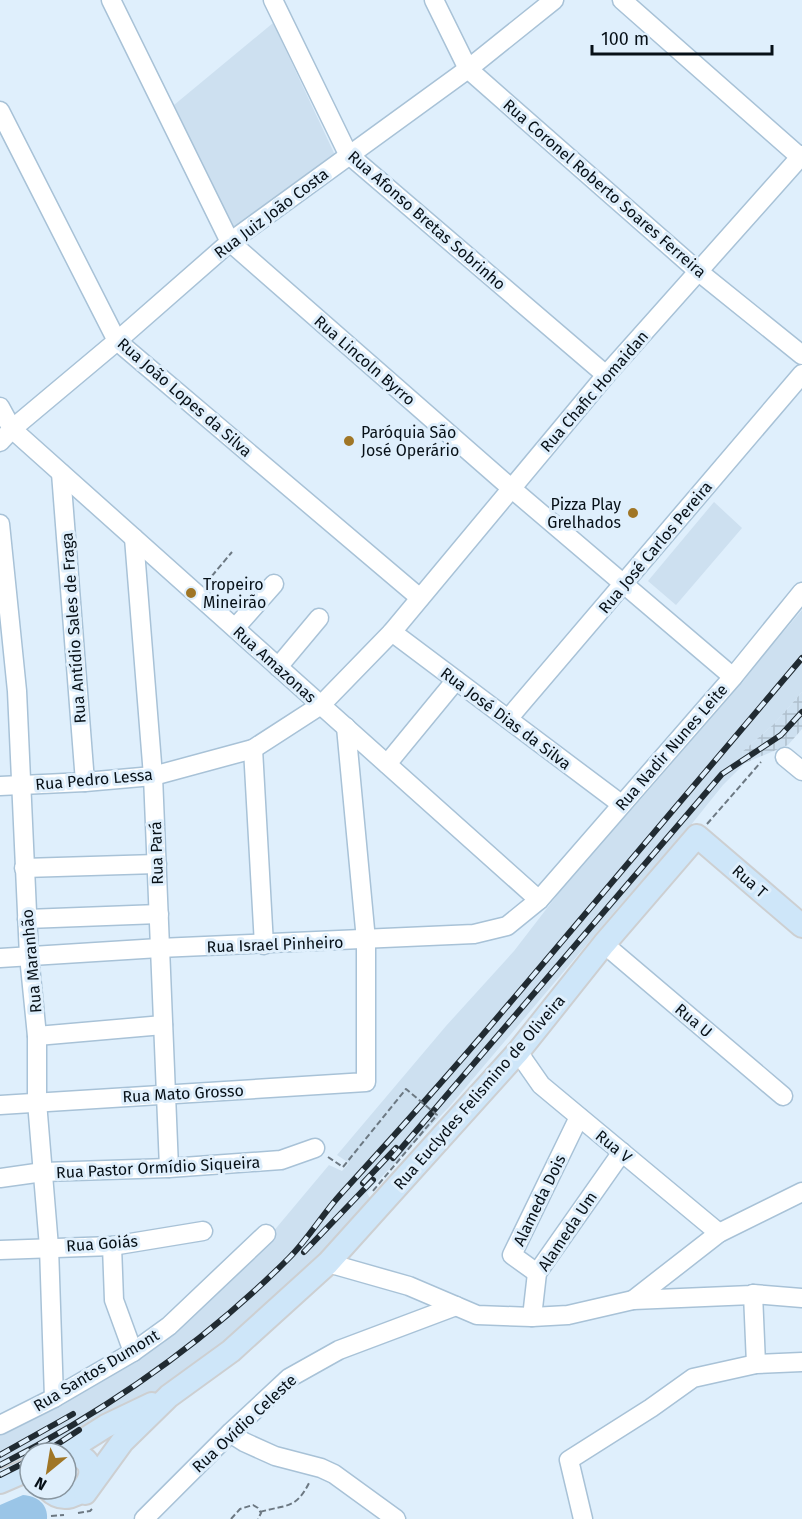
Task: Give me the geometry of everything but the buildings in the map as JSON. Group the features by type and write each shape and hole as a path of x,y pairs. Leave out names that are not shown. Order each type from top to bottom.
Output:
{"main road":[{"name":"Rua T","path":"697,836 802,926"},
{"name":"Rua Euclydes Felismino de Oliveira","path":"169,1396 231,1351 328,1263 518,1052 604,944 697,836"},
{"path":"78,1445 106,1426 169,1396"},
{"path":"0,1484 50,1502 82,1495 122,1442 169,1396"},
{"path":"78,1457 88,1465 91,1479 82,1495"},
{"path":"0,1484 18,1475"}],"street":[{"name":"Rua Lincoln Byrro","path":"111,0 230,242 511,488 733,677"},
{"name":"Rua Afonso Bretas Sobrinho","path":"273,0 348,154 606,375"},
{"name":"Rua Coronel Roberto Soares Ferreira","path":"434,0 468,69 699,272 802,355"},
{"name":"Rua Juiz João Costa","path":"6,435 230,242 348,154 468,69 554,0"},
{"path":"622,0 801,156"},
{"name":"Rua João Lopes da Silva","path":"0,111 117,341 420,598"},
{"name":"Rua Chafic Homaidan","path":"392,632 606,375 801,156"},
{"name":"Rua José Carlos Pereira","path":"508,719 802,374"},
{"name":"Rua Amazonas","path":"0,407 6,435 61,473 539,900"},
{"name":"Rua Antídio Sales de Fraga","path":"61,473 85,782"},
{"name":"Rua Maranhão","path":"0,524 8,691 21,785 29,956 37,1036 37,1102 49,1247 54,1398"},
{"name":"Rua Pará","path":"134,538 153,776 169,1168"},
{"path":"235,628 274,584"},
{"name":"Rua Nadir Nunes Leite","path":"539,900 733,677 802,592"},
{"path":"278,667 319,618"},
{"name":"Rua Pedro Lessa","path":"0,786 153,776 253,749 321,705 392,632"},
{"name":"Rua José Dias da Silva","path":"392,632 621,804"},
{"path":"387,764 456,680"},
{"path":"346,727 366,940"},
{"path":"253,749 264,945"},
{"path":"785,757 802,771"},
{"path":"24,868 157,864"},
{"name":"Rua Israel Pinheiro","path":"0,958 159,948 474,934 507,926 539,900"},
{"path":"27,919 159,914"},
{"name":"Rua Mato Grosso","path":"0,1105 366,1082 366,940"},
{"name":"Rua U","path":"604,944 783,1096"},
{"path":"37,1036 163,1025"},
{"name":"Rua V","path":"518,1052 541,1085 719,1233"},
{"name":"Alameda Dois","path":"537,1273 512,1255 579,1117"},
{"name":"Rua Pastor Ormídio Siqueira","path":"0,1178 43,1172 169,1168 281,1160 315,1148"},
{"name":"Alameda Um","path":"532,1317 537,1273 622,1152"},
{"path":"633,1300 719,1233 802,1192"},
{"name":"Rua Goiás","path":"0,1250 112,1246 203,1231"},
{"name":"Rua Santos Dumont","path":"0,1425 54,1398 133,1352 169,1326 266,1234"},
{"path":"112,1246 114,1300 133,1352"},
{"path":"328,1263 409,1286 477,1315 532,1317 568,1315 633,1300 752,1296 753,1294 802,1298"},
{"path":"753,1294 756,1364"},
{"name":"Rua Ovídio Celeste","path":"144,1519 289,1378 339,1350 456,1306"},
{"path":"583,1519 569,1460 651,1408 693,1378 756,1364 802,1362"},
{"path":"230,1433 275,1456 328,1470 396,1519"}],"path":[{"path":"196,594 232,552"},
{"path":"697,836 761,762"},
{"path":"315,1148 343,1167 406,1089 437,1115 372,1192"},
{"path":"261,1512 291,1505 298,1499 309,1481 328,1470"},
{"path":"231,1519 236,1512 247,1506 253,1505 261,1512"},
{"path":"258,1519 261,1512"}],"shaded area":[{"path":"273,23 335,155 234,229 174,105"},
{"path":"714,502 742,528 676,605 648,581"},
{"path":"802,610 802,692 774,724 742,752 745,763 723,785 678,841 616,910 449,1107 370,1189 367,1193 370,1198 320,1254 268,1304 176,1383 67,1441 18,1441 18,1466 0,1476 0,1435 63,1401 216,1295 329,1165 342,1171 349,1163 337,1155 446,1026 514,951 571,877 648,791"},
{"path":"802,692 802,729 788,745 745,763 742,752 774,724"},
{"path":"18,1497 18,1501 39,1501 46,1509 47,1519 0,1519 0,1505"}],"railway":[{"path":"0,1465 78,1422 153,1373 223,1318 289,1258 333,1203 478,1040 802,658"},
{"path":"393,1158 722,774 781,735 802,712"},
{"path":"363,1183 396,1148"},
{"path":"304,1252 373,1180"},
{"path":"0,1455 73,1414"},
{"path":"62,1441 79,1430"},
{"path":"0,1475 18,1466"}],"place":[{"name":"Paróquia São José Operário","path":"349,441"},
{"name":"Pizza Play Grelhados","path":"633,513"},
{"name":"Tropeiro Mineirão","path":"191,593"}]}
